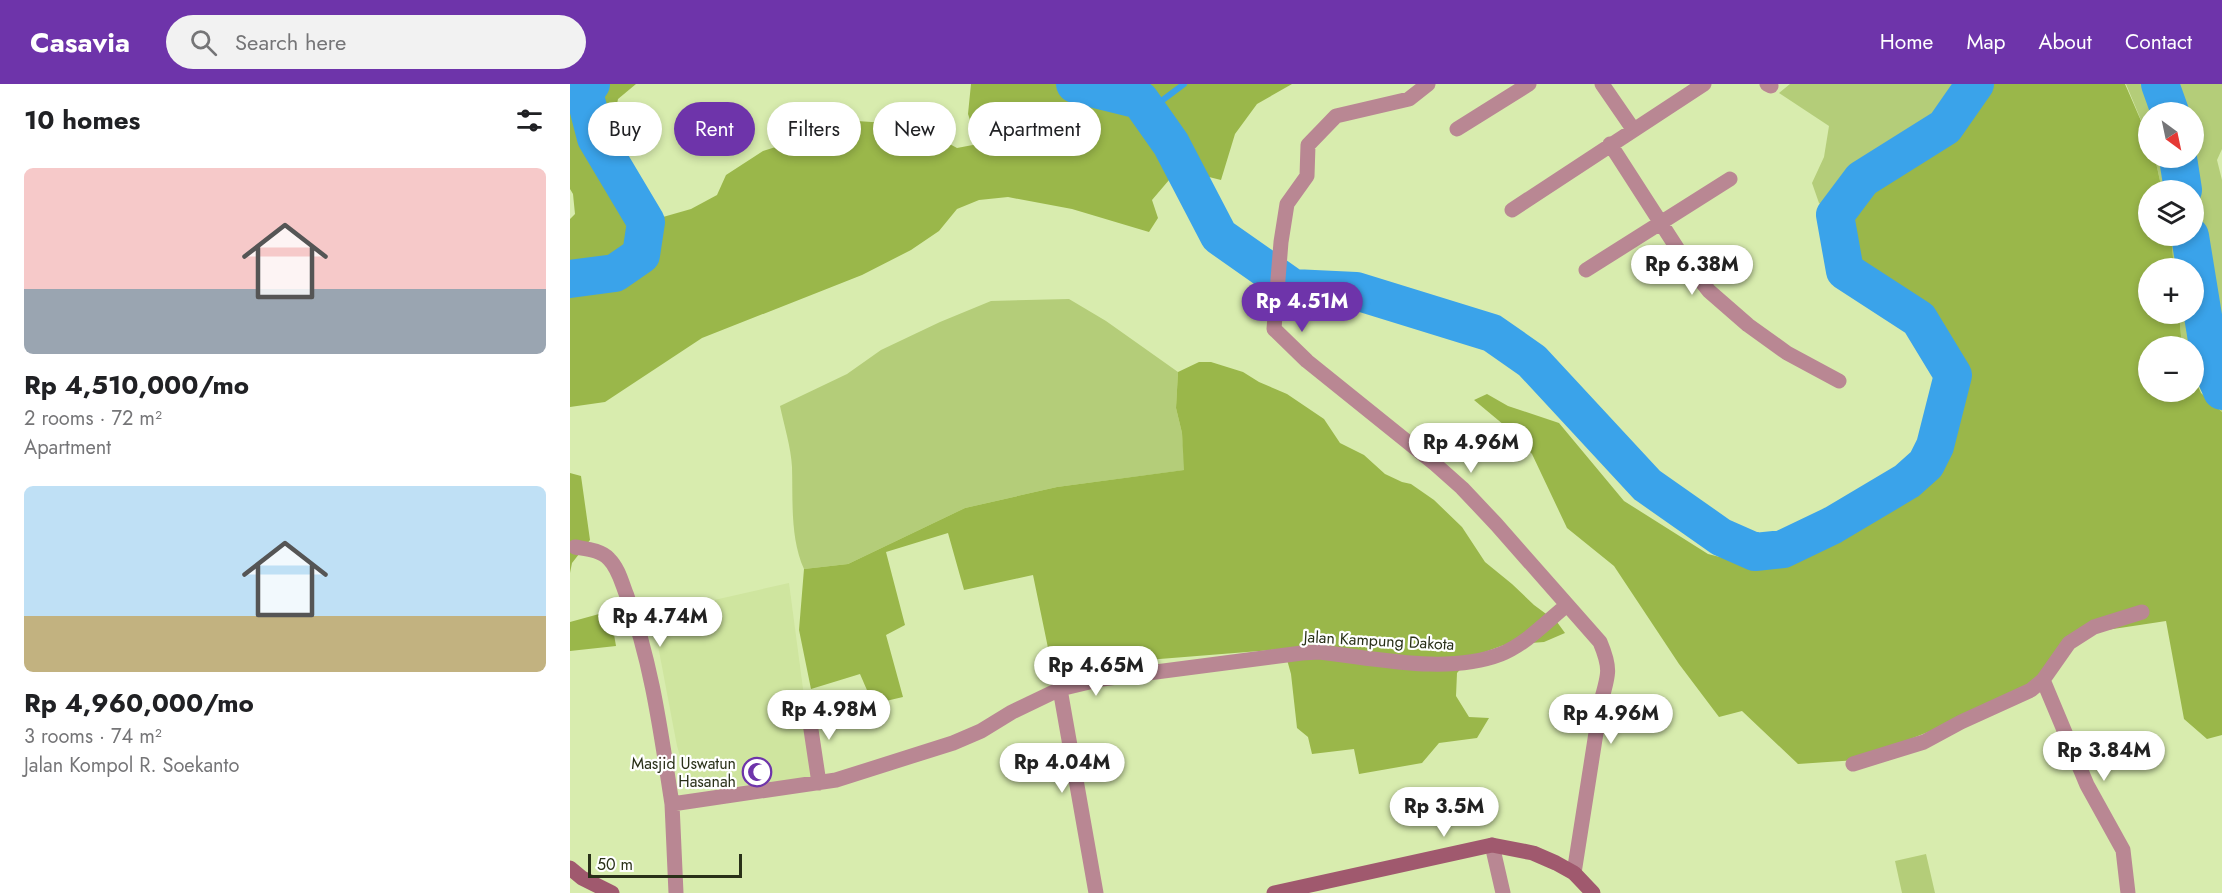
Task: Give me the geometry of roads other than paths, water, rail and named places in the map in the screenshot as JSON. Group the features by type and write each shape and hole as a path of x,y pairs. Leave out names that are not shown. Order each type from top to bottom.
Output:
{"main road":[{"path":"1274,893 1492,845 1533,853 1556,862 1574,873 1593,893"},
{"path":"570,868 582,878 612,893"}],"street":[{"path":"1428,84 1409,99 1336,116 1308,145 1307,176 1287,204 1281,242 1274,329 1307,362 1462,488 1600,642 1609,662 1574,873"},
{"path":"1457,129 1529,84"},
{"path":"1602,84 1633,129"},
{"path":"1512,210 1704,84"},
{"path":"1610,144 1686,262 1709,291 1748,325 1787,353 1839,381"},
{"path":"1586,270 1730,179"},
{"path":"575,547 600,552 608,557 619,574 625,592 654,693 672,804 676,893"},
{"name":"Jalan Kampung Dakota","path":"672,804 836,780 953,743 981,731 1012,712 1060,689 1102,679 1319,652 1439,664 1462,663 1502,654 1525,640 1567,605"},
{"path":"1853,764 1924,742 1960,722 2031,690 2043,680 2069,643 2094,627 2142,612"},
{"path":"2043,680 2087,785 2123,850 2128,893"},
{"path":"1060,689 1096,893"},
{"path":"807,703 819,783"},
{"path":"1492,845 1503,893"}],"waterway":[{"path":"570,279 615,273 641,255 646,222 596,138 584,92 591,84"},
{"path":"1075,84 1140,100 1171,144 1219,236 1293,288 1356,291 1492,333 1532,361 1647,485 1721,537 1755,552 1783,549 1833,525 1907,481 1926,464 1935,446 1953,375 1919,319 1845,271 1835,215 1862,179 1945,127 1975,84"},
{"path":"1148,111 1184,84"},
{"path":"2160,84 2166,102"},
{"path":"2180,168 2181,180"},
{"path":"2192,246 2211,365 2222,391"}],"place":[{"name":"Masjid Uswatun Hasanah","path":"757,772"}]}
